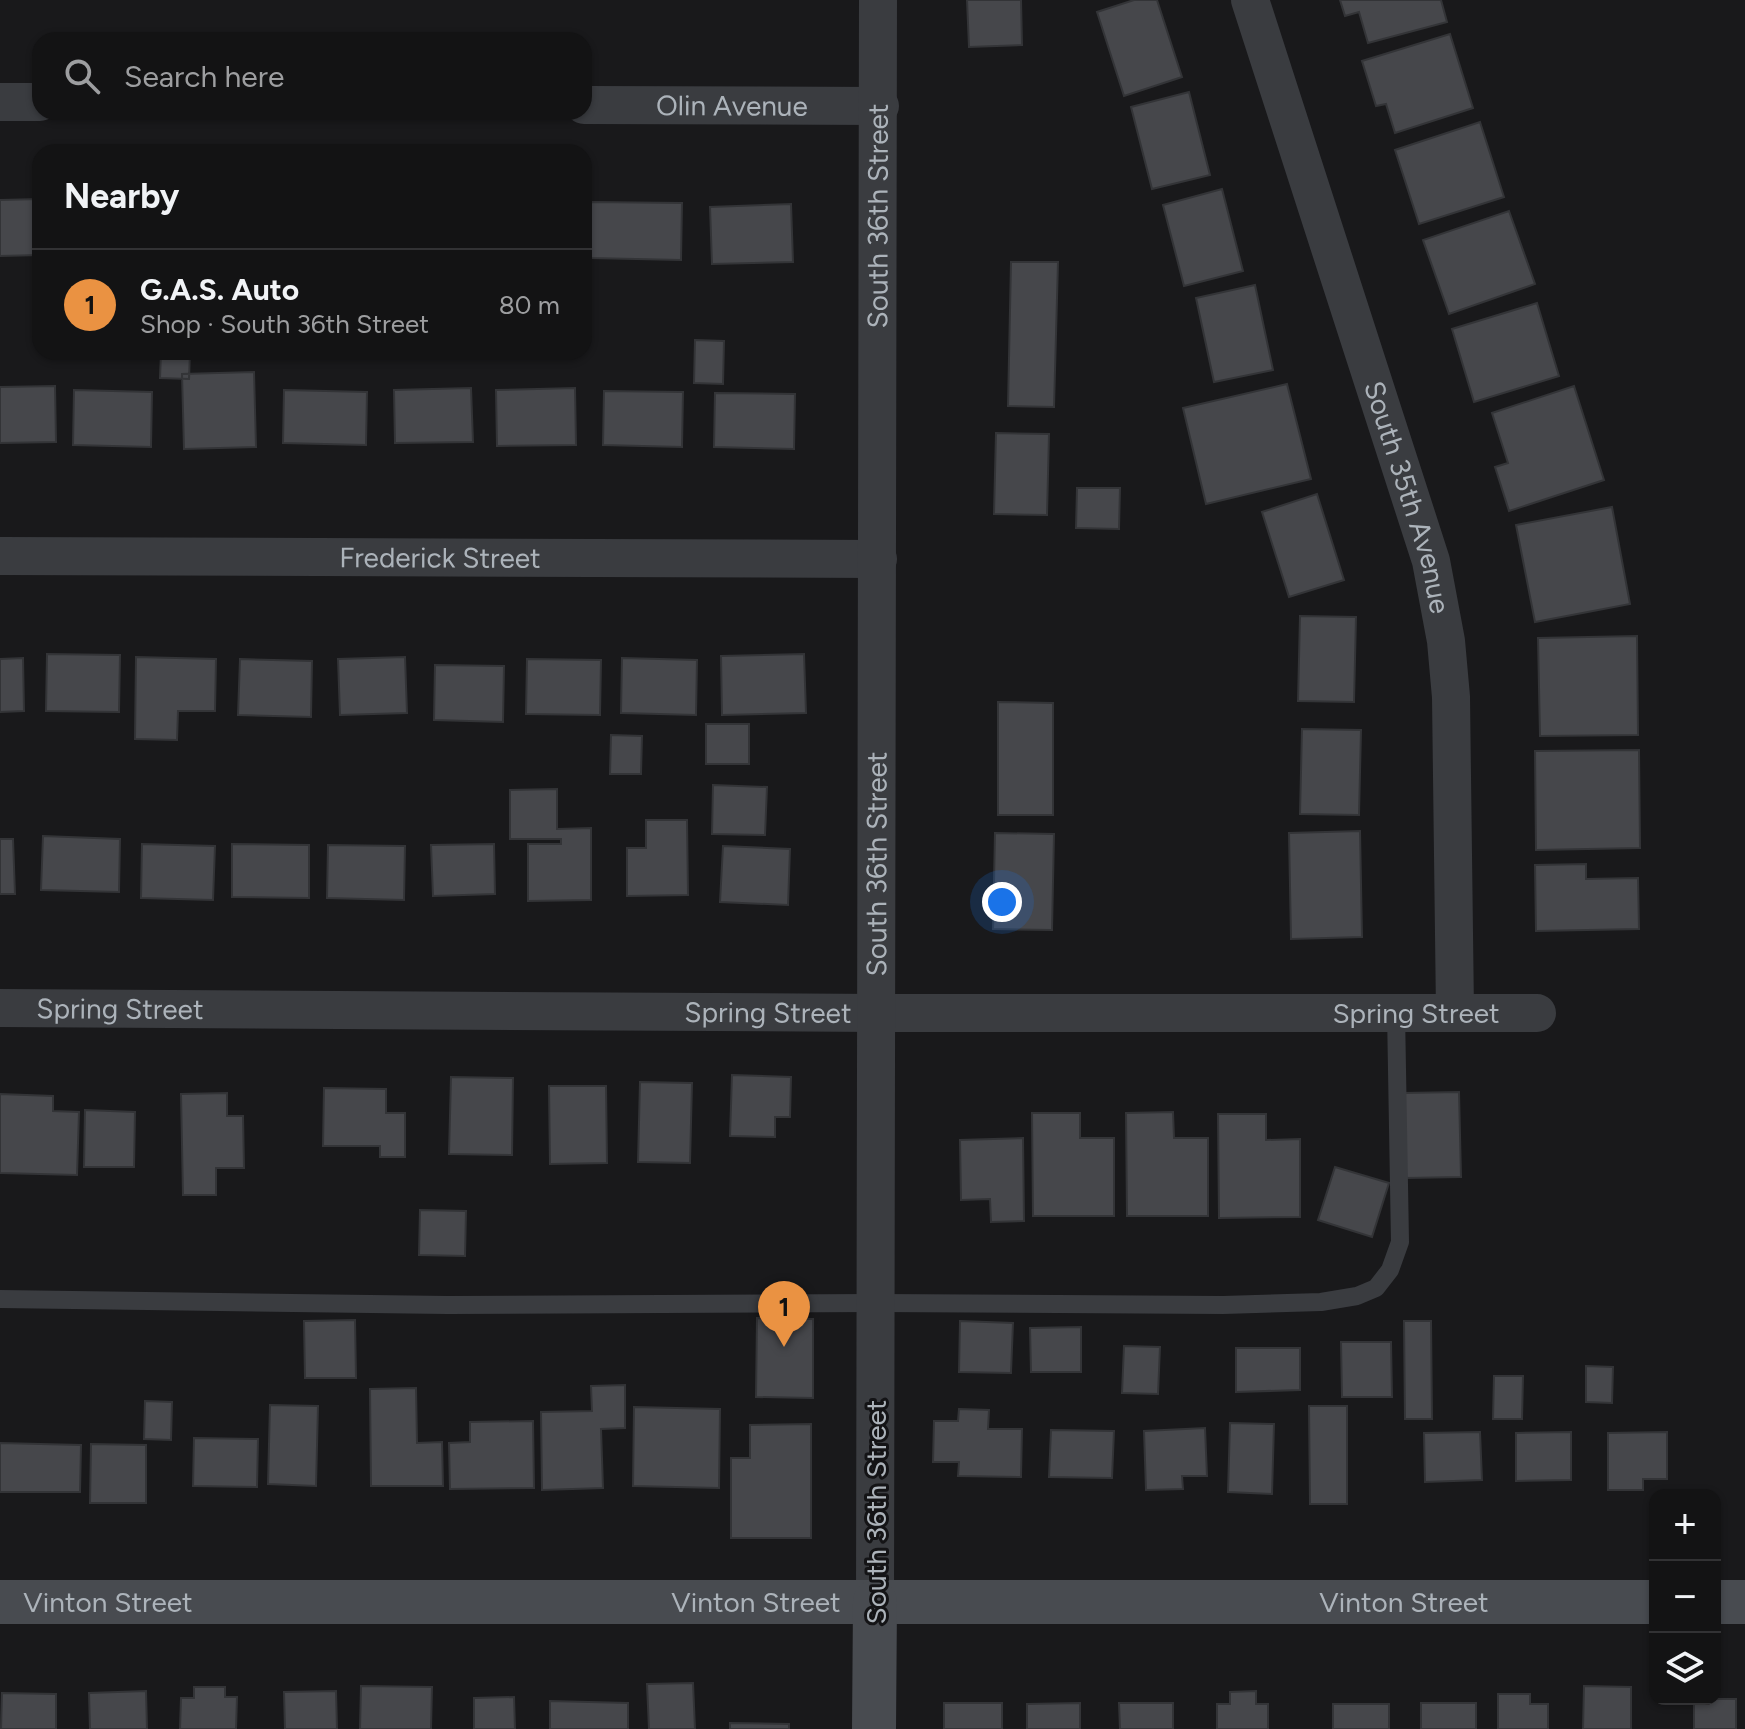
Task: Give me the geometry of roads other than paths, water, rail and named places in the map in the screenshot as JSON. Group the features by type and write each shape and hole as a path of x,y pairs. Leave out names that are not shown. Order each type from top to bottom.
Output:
{"street":[{"name":"South 36th Street","path":"874,1729 878,0"},
{"name":"South 35th Avenue","path":"1250,0 1431,561 1446,641 1451,697 1455,1012"},
{"path":"0,102 32,102"},
{"name":"Olin Avenue","path":"592,105 880,106"},
{"name":"Frederick Street","path":"0,556 878,559"},
{"name":"Spring Street","path":"0,1008 1537,1013"},
{"name":"Vinton Street","path":"0,1602 1649,1602"},
{"path":"1721,1602 1745,1602"}],"lane":[{"path":"0,1299 448,1305 1223,1305 1321,1302 1357,1296 1376,1288 1390,1270 1400,1242 1396,1012"}],"place":[{"name":"G.A.S. Auto","path":"784,1347"}]}
